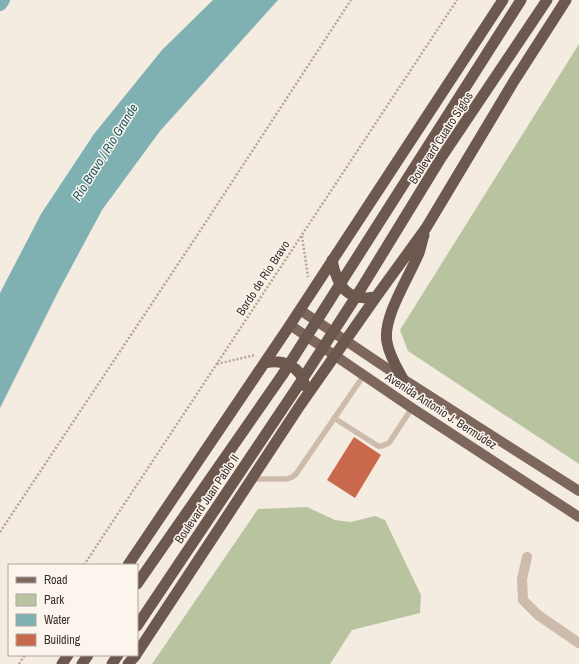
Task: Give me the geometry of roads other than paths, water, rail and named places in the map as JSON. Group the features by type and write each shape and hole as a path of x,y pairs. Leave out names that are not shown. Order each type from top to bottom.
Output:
{"highway":[{"path":"129,564 265,363 503,0"},
{"name":"Boulevard Cuatro Siglos","path":"283,374 521,0"},
{"path":"138,651 304,400 426,228 514,81 566,0"},
{"name":"Boulevard Cuatro Siglos","path":"298,386 359,292 441,158 546,1"},
{"path":"403,379 389,349 386,328 419,252 426,228"},
{"path":"332,260 334,272 344,290 354,297 376,297"},
{"path":"265,363 274,361 284,362 296,370 304,382 306,391 304,400"},
{"name":"Boulevard Juan Pablo II","path":"138,583 283,374"},
{"name":"Boulevard Juan Pablo II","path":"138,625 298,386"},
{"path":"128,664 134,656"}],"main road":[{"name":"Avenida Antonio J. Bermúdez","path":"300,310 347,340 403,379 579,491"},
{"name":"Avenida Antonio J. Bermúdez","path":"290,325 412,408 579,517"}],"street":[{"path":"527,557 522,579 522,600 538,615 579,643"}],"lane":[{"path":"252,479 281,480 292,477 296,474 364,375"},
{"path":"334,418 378,446 382,446 388,442 412,408"}],"water":[{"name":"Río Bravo / Rio Grande","path":"213,0 278,0 160,131 102,210 58,292 0,408 0,293 41,214 94,134 162,50"}],"waterway":[{"path":"0,4 3,0"}]}
